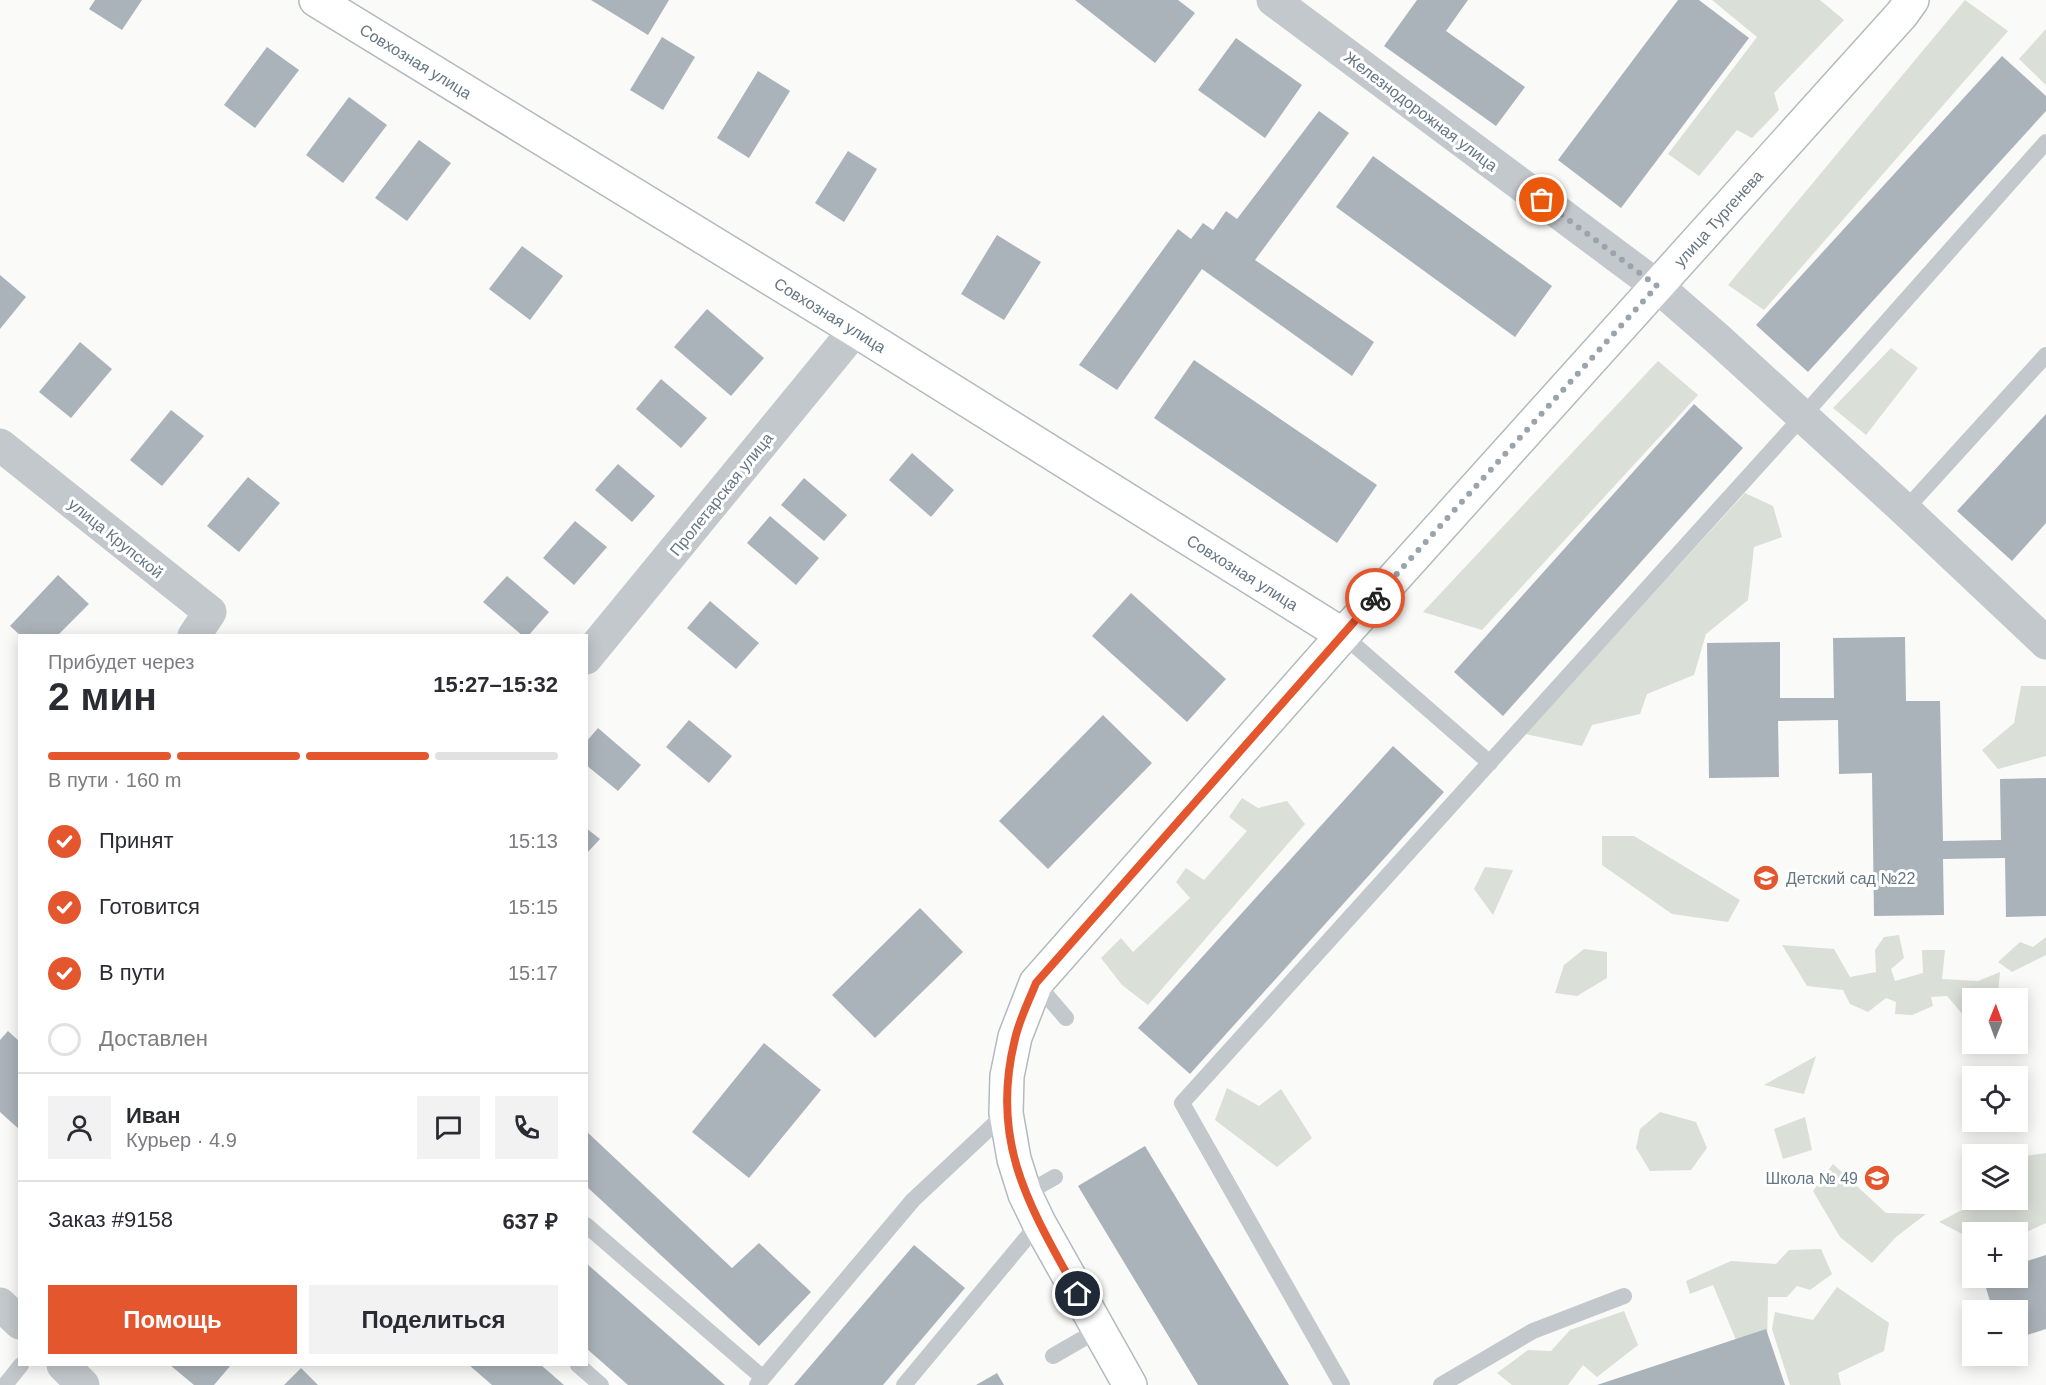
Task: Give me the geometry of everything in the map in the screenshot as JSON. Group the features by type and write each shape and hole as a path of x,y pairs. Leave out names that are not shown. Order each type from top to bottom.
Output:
{"street":[{"name":"Совхозная улица","path":"316,0 855,330 1343,634"},
{"name":"Железнодорожная улица","path":"1273,0 1657,286 1719,339 2046,643"},
{"name":"улица Тургенева","path":"1136,1383 1098,1330 1039,1223 1025,1194 1014,1159 1006,1113 1007,1076 1015,1037 1036,983 1343,634 1657,286 1906,5"},
{"name":"Пролетарская улица","path":"588,656 855,330"},
{"name":"улица Крупской","path":"0,445 210,612 195,634"},
{"path":"0,1304 18,1321"},
{"path":"64,1366 83,1385"}],"lane":[{"path":"1342,1385 1182,1103 1802,417 2046,142"},
{"path":"1905,510 2046,355"},
{"path":"1343,634 1490,763"},
{"path":"1036,983 1066,1018"},
{"path":"588,1227 760,1381 913,1200 1006,1113"},
{"path":"1025,1194 1055,1177"},
{"path":"904,1385 1039,1223"},
{"path":"1441,1385 1533,1331 1624,1296"},
{"path":"1053,1356 1098,1330"},
{"path":"5,1385 20,1366"},
{"path":"579,1366 601,1385"}],"shaded area":[{"path":"1712,0 1820,0 1844,20 1774,93 1779,110 1752,138 1737,130 1699,176 1668,154 1757,37"},
{"path":"1965,0 2008,31 1764,310 1728,285"},
{"path":"2046,29 2046,85 2019,59"},
{"path":"1891,348 1918,368 1866,435 1833,408"},
{"path":"1658,361 1698,395 1482,630 1423,612"},
{"path":"1745,493 1773,506 1782,537 1754,547 1748,600 1706,634 1694,675 1647,694 1640,714 1592,725 1582,746 1525,734"},
{"path":"2021,686 2046,686 2046,756 1998,769 1982,750 2014,723"},
{"path":"1242,798 1258,808 1287,801 1305,824 1148,1005 1122,985 1101,958 1121,938 1133,952 1190,898 1176,882 1186,868 1204,880 1247,831 1229,817"},
{"path":"1602,836 1634,836 1740,900 1728,922 1672,914 1602,865"},
{"path":"1485,867 1513,870 1493,915 1474,889"},
{"path":"1899,935 1904,958 1891,969 1895,981 1923,973 1922,950 1945,950 1942,979 1978,981 2000,972 1999,988 1962,988 1962,1014 1947,996 1931,997 1933,1006 1912,1015 1895,1014 1896,1002 1886,998 1868,1012 1850,1004 1843,990 1807,986 1782,945 1834,949 1850,977 1876,972 1875,950 1884,937"},
{"path":"2046,937 2046,955 2012,972 1998,962 2020,942 2033,947"},
{"path":"1584,949 1607,952 1607,978 1577,996 1555,993 1564,965"},
{"path":"1816,1056 1804,1094 1764,1085"},
{"path":"1227,1088 1259,1106 1281,1089 1312,1138 1277,1167 1215,1120"},
{"path":"1660,1112 1696,1122 1707,1148 1691,1170 1650,1171 1636,1148 1640,1129"},
{"path":"1805,1117 1812,1150 1783,1159 1774,1129"},
{"path":"2046,1153 2046,1223 2028,1231 2028,1222 1962,1222 1962,1234 1939,1222 1962,1210 2028,1210 2028,1155"},
{"path":"1833,1164 1886,1213 1926,1214 1896,1237 1872,1263 1840,1237 1813,1191"},
{"path":"1821,1249 1832,1274 1810,1290 1797,1286 1787,1297 1768,1297 1767,1344 1739,1347 1713,1285 1690,1294 1686,1281 1731,1261 1776,1264 1789,1250"},
{"path":"1837,1287 1889,1323 1884,1351 1838,1373 1841,1385 1790,1385 1772,1329 1775,1312 1813,1320"},
{"path":"1624,1311 1638,1345 1597,1377 1583,1365 1568,1385 1512,1385 1497,1373 1528,1350 1551,1351 1570,1330"}],"building":[{"path":"95,0 142,0 122,30 89,9"},
{"path":"591,0 669,0 648,35"},
{"path":"1075,0 1178,0 1195,13 1155,63"},
{"path":"1417,0 1468,0 1446,31 1525,87 1496,126 1384,46"},
{"path":"1678,0 1699,0 1749,38 1621,208 1558,160"},
{"path":"662,37 695,57 663,110 630,90"},
{"path":"1236,38 1302,85 1265,138 1198,90"},
{"path":"267,47 299,70 255,128 224,105"},
{"path":"2002,56 2046,96 2046,111 1808,372 1756,325"},
{"path":"758,71 790,91 749,158 717,138"},
{"path":"349,97 387,125 343,183 306,155"},
{"path":"1319,111 1349,133 1255,260 1374,342 1352,376 1202,269 1117,390 1079,365 1178,229 1191,239 1203,223 1213,230 1226,211 1237,219"},
{"path":"419,140 451,163 407,221 375,198"},
{"path":"848,151 877,169 844,222 815,203"},
{"path":"1373,156 1552,286 1515,337 1336,207"},
{"path":"997,235 1041,262 1004,320 961,294"},
{"path":"522,246 563,276 530,320 489,289"},
{"path":"0,275 26,297 0,329"},
{"path":"707,309 764,358 731,396 674,347"},
{"path":"80,342 112,369 71,418 39,392"},
{"path":"1194,360 1377,485 1337,543 1154,418"},
{"path":"661,379 707,418 681,448 636,409"},
{"path":"1694,404 1743,448 1503,716 1454,672"},
{"path":"171,410 204,436 162,486 130,460"},
{"path":"2046,414 2046,523 2012,561 1957,511"},
{"path":"912,453 954,490 931,517 889,480"},
{"path":"618,464 655,496 632,522 595,490"},
{"path":"248,477 280,503 239,552 207,526"},
{"path":"804,478 847,515 824,541 781,505"},
{"path":"770,516 819,558 796,585 747,543"},
{"path":"575,521 607,547 574,585 543,558"},
{"path":"58,575 89,604 59,634 19,634 10,626"},
{"path":"507,576 549,612 530,634 521,634 483,602"},
{"path":"1131,593 1226,679 1187,722 1092,636"},
{"path":"710,601 759,643 736,669 687,628"},
{"path":"1905,637 1906,701 1940,701 1943,841 2001,840 2000,779 2046,778 2046,916 2006,917 2005,858 1943,859 1944,915 1874,916 1872,773 1839,774 1838,720 1778,721 1779,777 1709,778 1707,643 1780,642 1780,698 1834,698 1833,638"},
{"path":"1103,715 1152,763 1048,869 999,821"},
{"path":"689,720 732,756 709,783 666,747"},
{"path":"598,728 641,765 618,791 588,767 588,740"},
{"path":"1393,746 1444,792 1190,1074 1138,1028"},
{"path":"588,830 600,839 588,852"},
{"path":"920,908 963,952 875,1038 832,995"},
{"path":"8,1031 18,1040 18,1128 0,1112 0,1040"},
{"path":"764,1043 821,1090 749,1178 692,1132"},
{"path":"588,1133 732,1268 759,1243 811,1292 759,1346 588,1188"},
{"path":"1145,1146 1289,1385 1198,1385 1078,1186"},
{"path":"914,1245 965,1288 883,1385 794,1385"},
{"path":"2046,1255 2046,1329 2028,1335 2028,1300 1990,1300 1986,1288 2028,1288 2028,1261"},
{"path":"588,1265 725,1385 628,1385 588,1350"},
{"path":"1766,1329 1785,1385 1597,1385"},
{"path":"171,1366 230,1366 214,1385 194,1385"},
{"path":"470,1366 542,1366 564,1385 492,1385"},
{"path":"301,1368 318,1385 284,1385"},
{"path":"997,1373 1004,1385 976,1385"}],"way so far":[{"path":"1375,598 1657,286 1542,200"}],"place":[{"name":"Детский сад №22","path":"1766,878"},
{"name":"Школа № 49","path":"1877,1178"}],"route":[{"path":"1078,1294 1025,1194 1014,1159 1006,1113 1007,1076 1015,1037 1036,983 1375,598"}]}
